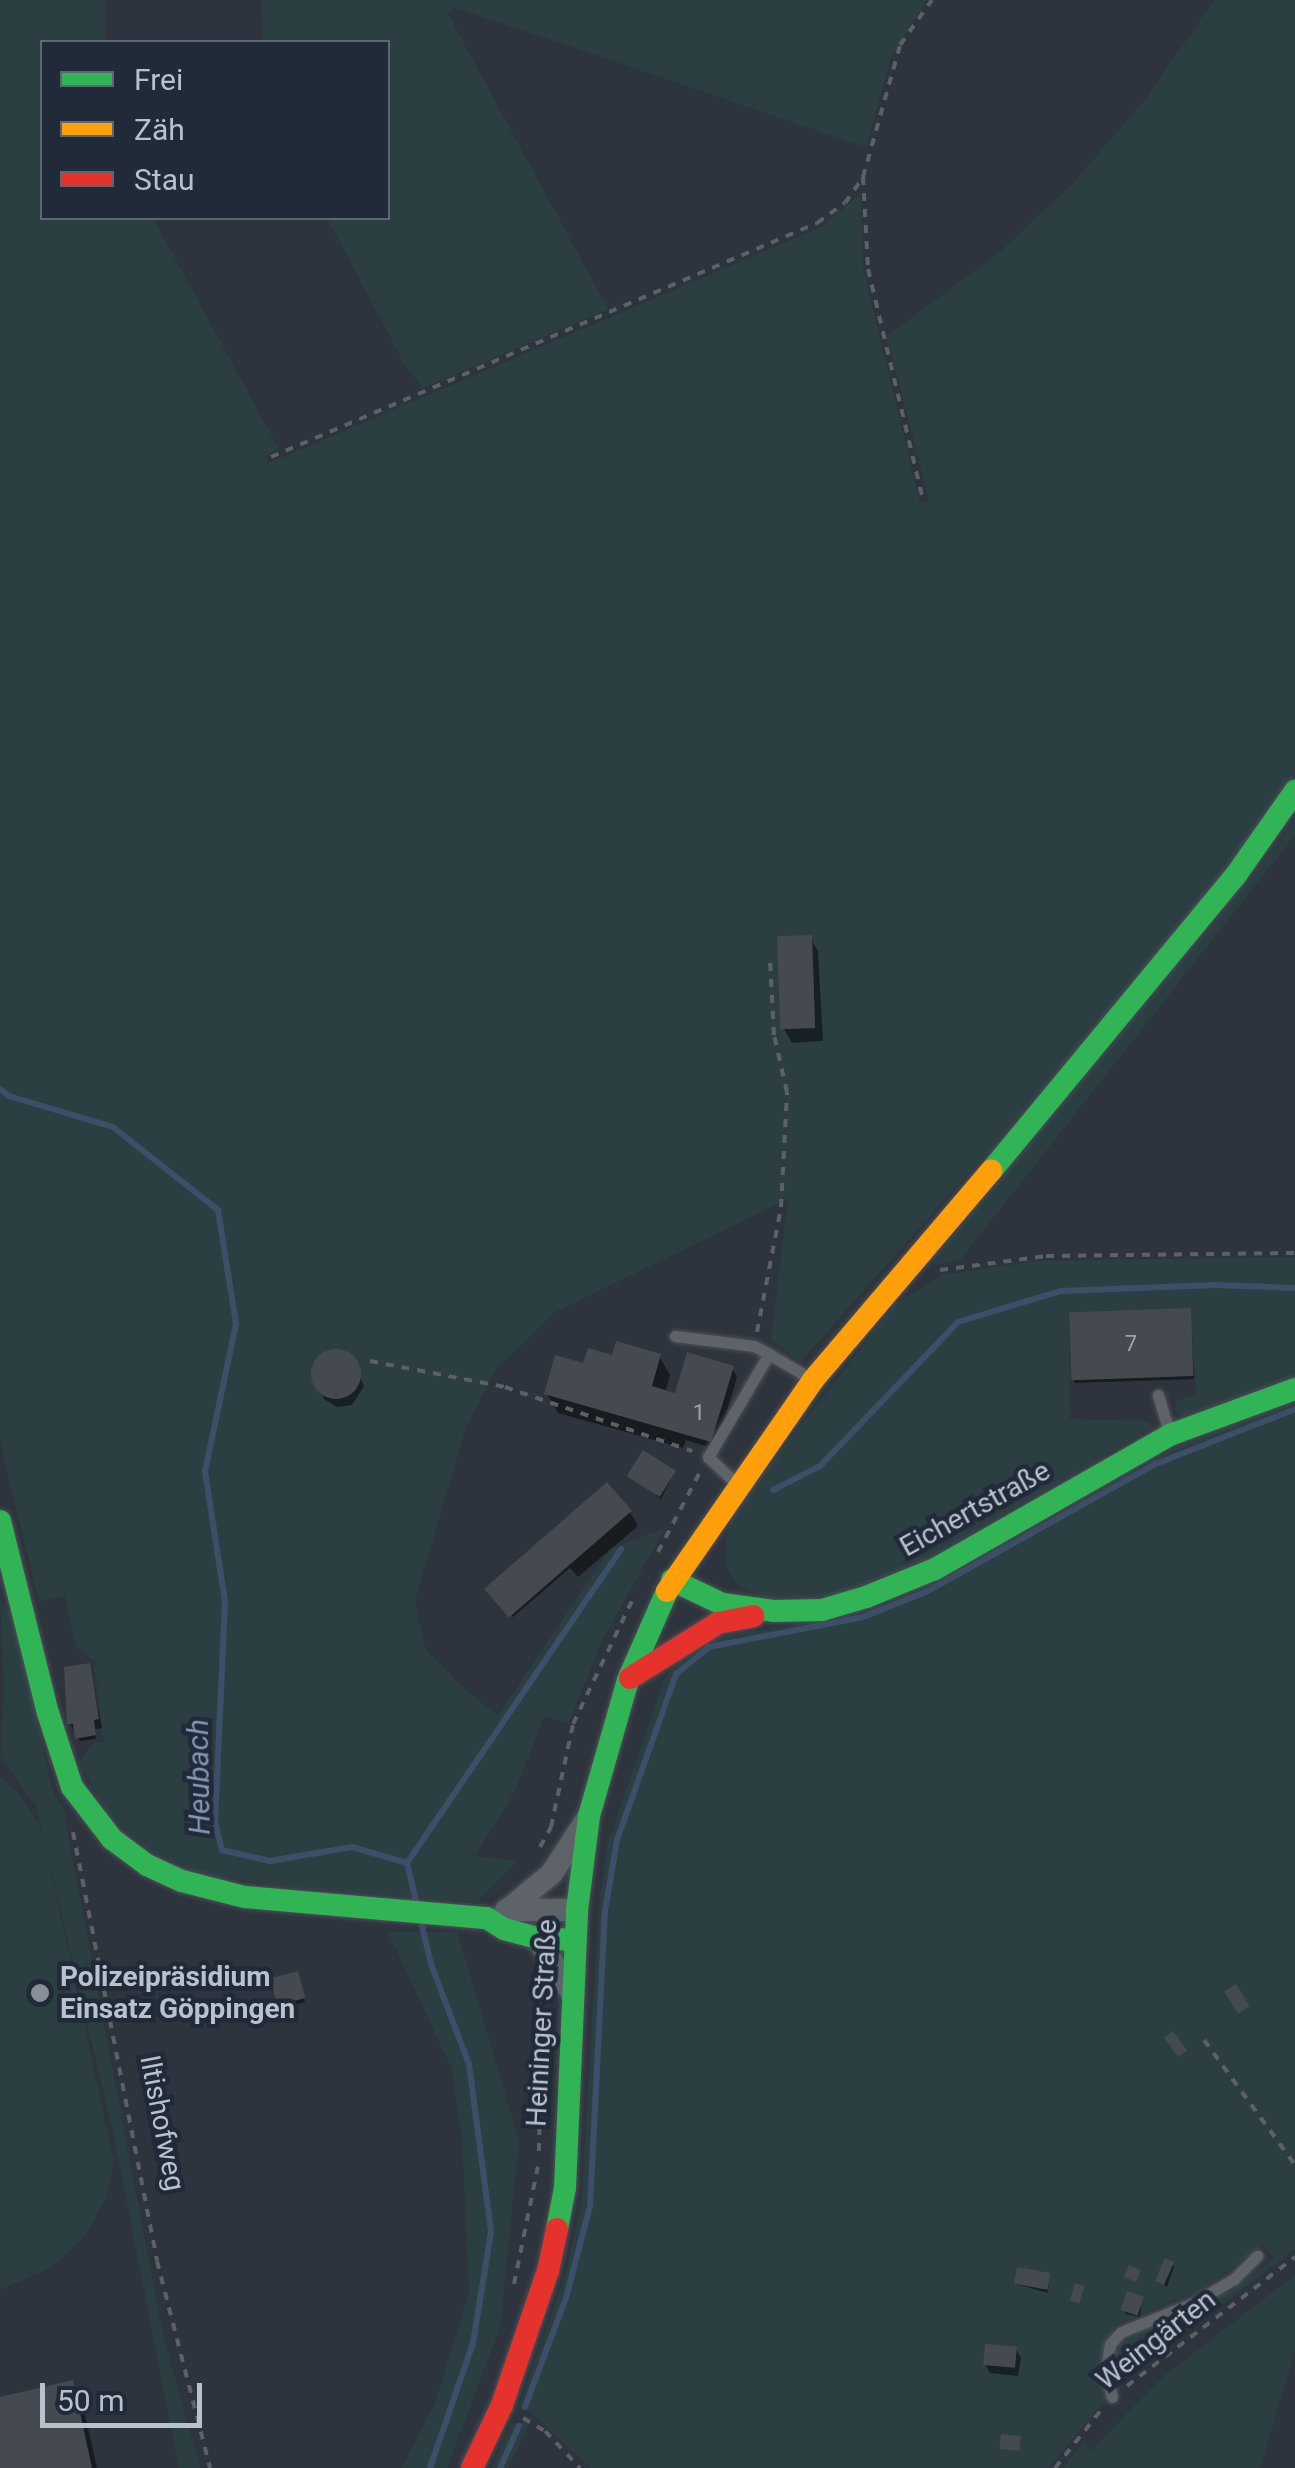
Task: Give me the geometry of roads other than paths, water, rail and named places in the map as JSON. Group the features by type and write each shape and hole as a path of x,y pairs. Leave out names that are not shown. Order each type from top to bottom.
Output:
{"main road":[{"name":"Heininger Straße","path":"472,2468 502,2404 548,2271 565,2188 577,1910 589,1816 628,1680 672,1580 813,1380 1112,1029 1236,875 1295,791"},
{"name":"Eichertstraße","path":"672,1580 722,1604 774,1612 822,1610 934,1568 1170,1434 1295,1389"},
{"path":"0,1521 36,1627 72,1787 112,1839 146,1864 182,1881 246,1897 489,1915 504,1929 537,1938 576,1940"},
{"path":"628,1680 718,1623 774,1612"}],"street":[{"path":"489,1915 552,1873 589,1816"},
{"path":"489,1915 577,1910"},
{"path":"537,1938 573,1996"}],"lane":[{"path":"675,1336 754,1346 813,1380"},
{"path":"738,1485 708,1457 769,1354"},
{"path":"1158,1395 1170,1434"},
{"path":"1112,2397 1106,2372 1110,2344 1121,2332 1192,2304 1234,2279 1257,2256"}],"waterway":[{"name":"Heubach","path":"0,1089 9,1096 113,1127 218,1210 236,1324 205,1471 225,1602 215,1822 222,1850 270,1861 352,1847 407,1863 417,1905"},
{"path":"773,1490 820,1466 958,1322 1061,1291 1215,1285 1295,1288"},
{"path":"525,2407 566,2298 590,2206 605,1911 617,1840 676,1674 709,1647 863,1617 928,1591 1153,1465 1295,1409"},
{"path":"407,1863 621,1549"},
{"name":"Heubach","path":"421,1922 431,1964 469,2064 491,2232 473,2343 430,2468"},
{"path":"500,2468 519,2426"}],"place":[{"name":"Polizeipräsidium Einsatz Göppingen","path":"40,1993"}]}
